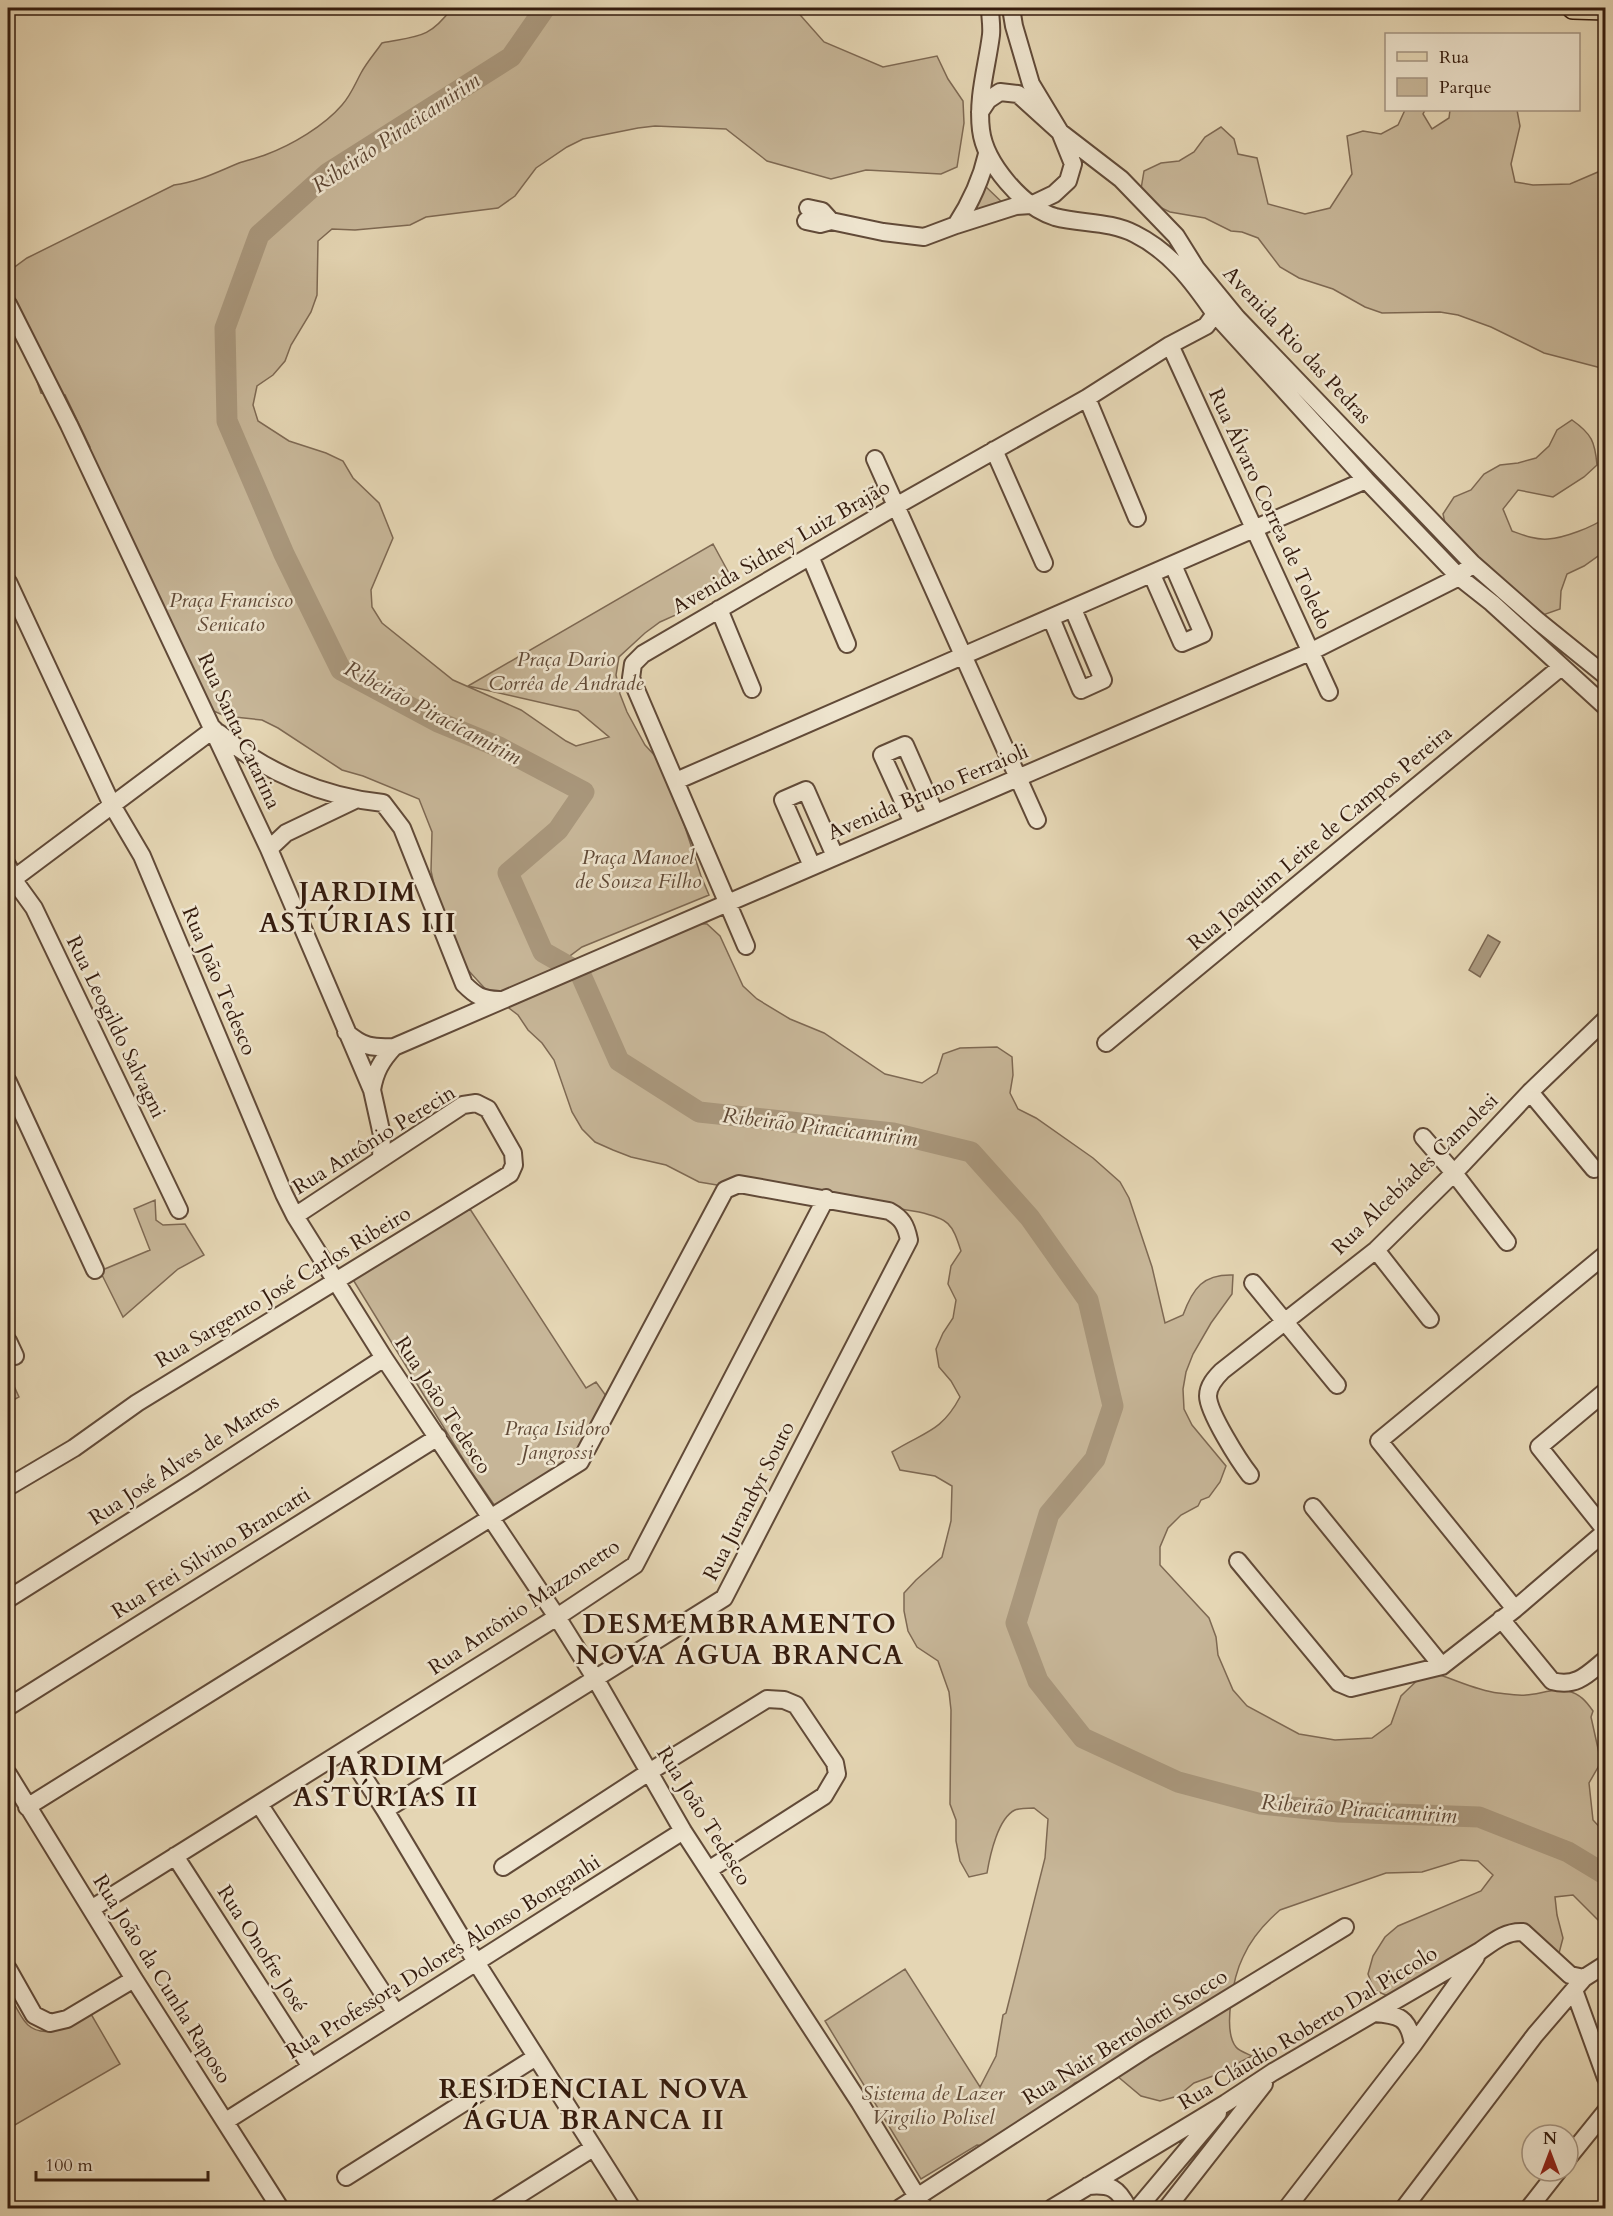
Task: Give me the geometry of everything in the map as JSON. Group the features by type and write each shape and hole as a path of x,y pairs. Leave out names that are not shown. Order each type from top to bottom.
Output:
{"main road":[{"path":"1573,8 1605,9"}],"street":[{"name":"Avenida Rio das Pedras","path":"990,8 992,33 981,88 980,112 981,132 987,154 998,171 1031,205 1052,216 1114,225 1143,239 1181,267 1215,314 1366,480 1459,577 1492,603 1605,707"},
{"name":"Avenida Rio das Pedras","path":"1011,8 1031,84 1060,132 1121,178 1176,236 1196,267 1237,318 1472,563 1605,676"},
{"path":"807,215 820,224 831,221 883,232 924,237 1016,206 1031,205 1061,188 1071,173 1073,164 1060,132 1018,94 1000,92 988,100 980,112"},
{"name":"Avenida Rio das Pedras","path":"956,225 970,204 982,176 987,154"},
{"name":"Rua Santa Catarina","path":"8,304 74,436 214,729 268,849 372,1090 382,1135 381,1157"},
{"name":"Avenida Sidney Luiz Brajão","path":"746,946 631,678 633,664 643,654 719,609 1087,398 1170,345 1206,326 1215,314"},
{"name":"Rua Álvaro Correa de Toledo","path":"1170,345 1329,692"},
{"path":"1087,398 1137,518"},
{"path":"994,450 1044,563"},
{"path":"875,459 1037,820"},
{"path":"676,781 1366,480"},
{"path":"810,556 847,644"},
{"name":"Avenida Bruno Ferraioli","path":"346,1032 358,1043 374,1048 394,1047 1312,651 1459,577 1472,563"},
{"path":"1152,575 1182,643 1203,634 1173,565"},
{"name":"Rua João Tedesco","path":"8,582 112,805 142,856 295,1216 384,1358 595,1678 683,1831 710,1869 921,2203"},
{"path":"719,609 752,689"},
{"path":"1051,618 1082,690 1103,680 1073,609"},
{"name":"Rua Joaquim Leite de Campos Pereira","path":"1106,1043 1562,667"},
{"path":"9,876 112,805 214,729 240,751 295,780 355,800 383,803 402,828 464,984 461,1010 453,1022"},
{"path":"913,823 882,755 905,745 935,813"},
{"path":"812,866 783,800 806,790 835,856"},
{"path":"268,849 286,833 355,800"},
{"name":"Rua Leogildo Salvagni","path":"9,876 34,908 179,1210"},
{"path":"464,984 484,1000 500,1000"},
{"name":"Rua Alcebíades Camolesi","path":"1248,1472 1210,1408 1208,1394 1213,1381 1222,1371 1376,1250 1454,1173 1530,1092 1605,1019"},
{"path":"372,1090 382,1060 394,1047"},
{"path":"8,1082 95,1270"},
{"path":"1530,1092 1594,1169"},
{"name":"Rua Antônio Perecin","path":"295,1216 381,1157 463,1105 476,1103"},
{"name":"Rua Sargento José Carlos Ribeiro","path":"8,1487 74,1448 137,1403 510,1174 514,1165 513,1153 488,1109 476,1103"},
{"path":"1423,1137 1507,1242"},
{"path":"27,1807 580,1462 725,1190 740,1184 826,1198"},
{"name":"Rua Jurandyr Souto","path":"385,1810 724,1598 909,1240 907,1227 900,1217 889,1211 826,1198"},
{"name":"Rua Antônio Mazzonetto","path":"91,1909 346,1750 635,1565 826,1198"},
{"path":"1376,1250 1430,1319"},
{"path":"1605,1254 1379,1441 1508,1614 1552,1681 1564,1684 1580,1681 1605,1659"},
{"path":"1252,1283 1337,1385"},
{"path":"8,1341 15,1356"},
{"name":"Rua José Alves de Mattos","path":"8,1599 384,1358"},
{"path":"1238,1561 1339,1683 1351,1688 1442,1666 1471,1645 1605,1531 1539,1447 1605,1390"},
{"name":"Rua Frei Silvino Brancatti","path":"8,1707 438,1437"},
{"path":"1313,1507 1442,1666"},
{"path":"503,1867 767,1699 784,1700 796,1705 835,1763 837,1774 824,1796 710,1869"},
{"path":"346,1750 385,1810 476,1962 632,2208"},
{"name":"Rua João da Cunha Raposo","path":"8,1774 134,1979 280,2208"},
{"path":"259,1804 396,2013"},
{"name":"Rua Professora Dolores Alonso Bonganhi","path":"226,2121 683,1831"},
{"name":"Rua Onofre José","path":"175,1856 311,2067"},
{"name":"Rua Nair Bertolotti Stocco","path":"900,2208 921,2203 1144,2050 1345,1926"},
{"name":"Rua Cláudio Roberto Dal Piccolo","path":"1052,2208 1273,2072 1480,1951 1497,1938 1514,1932 1523,1932 1579,1984"},
{"path":"1287,2208 1413,2045 1480,1951"},
{"path":"1404,2208 1528,2044 1579,1984 1605,1964"},
{"path":"8,1969 34,2015 50,2023 67,2019 134,1979"},
{"path":"1579,1984 1605,2078"},
{"path":"1374,2013 1394,2015 1405,2021 1412,2034 1413,2045"},
{"path":"345,2177 536,2057"},
{"path":"1167,2208 1273,2072"},
{"path":"1138,2208 1226,2103"},
{"path":"1580,2143 1605,2111"},
{"path":"498,2208 594,2148"},
{"path":"1529,2208 1549,2183"},
{"path":"1087,2186 1101,2185 1112,2188 1121,2195 1128,2208"}],"green space":[{"path":"452,8 794,8 824,42 883,67 937,56 948,79 963,101 964,123 957,167 941,174 866,170 831,179 767,161 726,129 655,126 583,139 567,147 536,168 515,196 498,208 426,217 410,225 355,230 332,229 318,241 317,295 311,312 291,345 285,361 273,375 257,386 253,405 258,421 289,441 343,461 353,478 379,503 393,538 371,590 372,607 382,623 453,680 521,710 576,746 609,737 578,711 468,686 713,544 731,577 690,601 678,614 660,622 645,633 619,657 616,675 627,712 645,745 657,758 709,895 582,947 551,966 557,983 689,923 707,924 720,936 743,986 757,999 790,1019 824,1033 885,1074 922,1083 937,1073 943,1054 960,1048 997,1047 1012,1057 1013,1075 1010,1093 1018,1109 1036,1118 1093,1158 1120,1182 1129,1198 1152,1267 1165,1323 1183,1315 1200,1284 1214,1277 1233,1275 1232,1294 1211,1323 1193,1354 1183,1389 1184,1409 1192,1425 1226,1466 1220,1482 1209,1497 1201,1500 1198,1506 1181,1515 1168,1528 1160,1547 1160,1565 1209,1618 1216,1637 1218,1655 1233,1690 1247,1706 1299,1734 1335,1740 1372,1738 1391,1724 1401,1696 1427,1671 1480,1689 1512,1695 1568,1691 1582,1698 1593,1711 1591,1717 1601,1762 1589,1783 1593,1820 1605,1833 1605,1927 1573,1895 1555,1897 1563,1938 1558,1957 1526,1940 1508,1935 1390,1997 1374,1990 1368,1974 1373,1956 1385,1937 1398,1926 1481,1891 1493,1875 1478,1861 1461,1860 1422,1872 1386,1873 1280,1910 1254,1938 1240,1965 1233,1989 1230,2016 1232,2039 1236,2047 1252,2056 1194,2083 1178,2096 1160,2101 1141,2096 1110,2070 1075,2083 1047,2106 985,2146 977,2145 921,2179 825,2021 905,1969 980,2087 996,2056 1003,2015 1006,2013 1045,1858 1048,1819 1034,1808 1017,1809 1009,1814 999,1829 987,1873 969,1877 960,1861 956,1841 956,1820 950,1804 951,1710 949,1692 938,1661 917,1647 908,1631 904,1611 904,1593 942,1557 951,1521 952,1486 935,1476 900,1470 892,1452 938,1425 946,1418 960,1397 951,1381 939,1367 936,1349 953,1318 956,1300 948,1284 951,1266 961,1251 955,1234 943,1220 919,1212 734,1182 717,1185 699,1182 666,1165 631,1157 595,1142 582,1129 572,1112 554,1060 542,1043 528,1030 518,1015 489,993 457,958 435,889 431,871 432,832 419,799 342,770 262,720 225,716 209,709 85,454 90,447 65,395 59,397 41,393 11,304 9,287 12,269 27,258 174,185 191,182 286,146 335,113 382,43 422,35 436,26"},
{"path":"1405,111 1424,111 1423,114 1432,129 1449,118 1450,111 1517,111 1520,126 1511,164 1515,182 1533,185 1570,184 1605,169 1605,369 1544,353 1491,327 1458,315 1440,312 1382,313 1365,307 1333,289 1299,278 1280,267 1258,238 1231,231 1205,218 1170,212 1153,204 1141,189 1144,171 1161,163 1179,161 1194,152 1205,137 1221,127 1234,139 1238,154 1257,158 1268,204 1305,214 1330,208 1352,174 1347,136 1363,131 1381,134 1398,125"},
{"path":"984,185 1006,206 975,213"},
{"path":"1572,420 1591,439 1597,465 1584,477 1553,497 1518,490 1503,509 1512,531 1538,539 1570,534 1605,518 1605,551 1584,566 1567,574 1561,591 1560,609 1543,615 1498,581 1489,566 1447,532 1443,514 1454,497 1471,490 1484,474 1500,465 1536,458 1549,446 1557,430"},
{"path":"155,1200 156,1220 163,1225 185,1224 204,1255 178,1269 123,1317 100,1271 150,1250 134,1209"},
{"name":"Praça Isidoro Jangrossi","path":"470,1209 586,1388 596,1382 609,1400 577,1458 497,1509 468,1467 352,1278"},
{"path":"8,1373 19,1397 8,1403"},
{"path":"8,1992 23,2019 35,2029 51,2031 60,2029 91,2014 120,2064 8,2129"}],"shaded area":[{"path":"1488,935 1500,942 1480,977 1469,970"}],"waterway":[{"name":"Ribeirão Piracicamirim","path":"545,8 511,57 328,173 259,235 225,328 227,421 284,554 341,670 438,722 499,747 584,792 558,830 508,873 543,952 580,973 619,1061 699,1112 893,1133 971,1152 1030,1218 1088,1300 1113,1406 1095,1459 1049,1514 1016,1623 1038,1681 1083,1738 1178,1782 1261,1804 1339,1812 1479,1817 1568,1852 1606,1875"}],"district":[{"name":"JARDIM ASTÚRIAS III","path":"358,908"},
{"name":"DESMEMBRAMENTO NOVA ÁGUA BRANCA","path":"740,1640"},
{"name":"JARDIM ASTÚRIAS II","path":"386,1782"},
{"name":"RESIDENCIAL NOVA ÁGUA BRANCA II","path":"594,2104"}],"park label":[{"name":"Praça Francisco Senicato","path":"231,612"},
{"name":"Praça Dario Corrêa de Andrade","path":"566,671"},
{"name":"Praça Manoel de Souza Filho","path":"638,869"},
{"name":"Sistema de Lazer Virgilio Polisel","path":"933,2105"}]}
